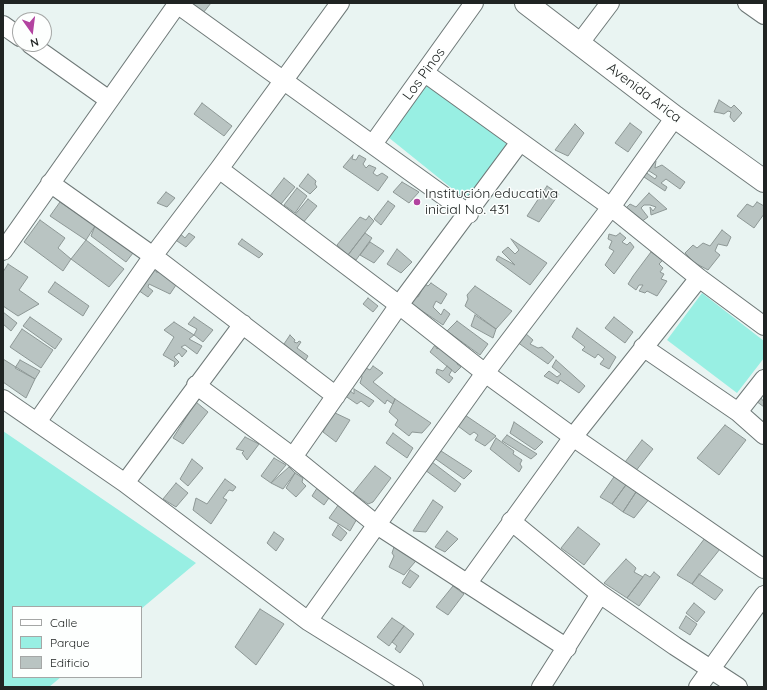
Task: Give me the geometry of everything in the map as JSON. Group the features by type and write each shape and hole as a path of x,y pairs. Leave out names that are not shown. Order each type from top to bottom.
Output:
{"street":[{"path":"37,422 153,256 219,169 340,3"},
{"name":"Los Pinos","path":"373,144 474,3"},
{"name":"Avenida Arica","path":"526,3 675,117 764,181"},
{"path":"579,44 610,3"},
{"path":"747,3 764,15"},
{"path":"3,251 178,4 469,214"},
{"path":"3,25 12,31"},
{"path":"41,52 109,100"},
{"path":"424,73 611,207 699,278 764,326"},
{"path":"308,621 485,373 611,207 675,117"},
{"path":"293,457 399,305 469,214 520,142"},
{"path":"219,169 399,305 485,373 573,437 764,569"},
{"path":"50,183 153,256 336,396"},
{"path":"467,584 573,437 699,278"},
{"path":"125,483 242,324"},
{"path":"643,347 738,412 764,435"},
{"path":"738,412 764,380"},
{"path":"196,385 293,457 377,525 567,648"},
{"path":"3,399 125,483 308,621 414,687"},
{"path":"511,521 600,594 675,646 738,687"},
{"path":"542,687 600,594"},
{"path":"698,687 764,595"}],"green space":[{"path":"426,81 509,144 471,196 465,199 388,137"},
{"path":"702,293 764,341 764,358 737,393 667,340"},
{"path":"3,431 196,563 142,608 142,606 12,606 12,678 60,678 49,687 3,687"}],"building":[{"path":"194,3 211,3 203,13 192,5"},
{"path":"719,100 731,108 734,105 742,113 734,122 730,117 731,112 728,111 724,114 714,112"},
{"path":"202,103 232,126 224,136 194,114"},
{"path":"630,123 642,132 628,152 615,143"},
{"path":"575,124 584,133 568,156 555,150"},
{"path":"353,155 352,159 356,160 359,155 366,159 363,164 366,168 369,165 376,168 373,173 377,176 382,173 388,177 378,191 343,167"},
{"path":"653,159 656,161 655,168 662,165 685,182 680,189 666,179 661,183 667,187 665,191 641,175 644,171 655,179 657,176 646,169"},
{"path":"308,174 316,181 315,184 317,187 310,194 299,186"},
{"path":"284,178 295,187 281,204 270,196"},
{"path":"402,182 419,192 409,203 393,192"},
{"path":"547,186 559,194 539,222 527,216"},
{"path":"297,188 307,196 295,213 284,205"},
{"path":"166,192 175,198 167,207 157,203"},
{"path":"649,193 667,209 651,215 650,207 653,211 656,207 644,205 641,208 648,217 641,222 624,210 630,204 636,207"},
{"path":"308,199 317,206 302,224 293,217"},
{"path":"388,201 395,206 381,225 374,219"},
{"path":"60,202 95,226 86,240 50,216"},
{"path":"757,202 764,206 764,214 754,228 737,216 747,204 753,207"},
{"path":"369,216 374,221 348,255 337,245 360,217 366,220"},
{"path":"40,220 65,238 58,248 71,259 63,271 24,242"},
{"path":"95,226 133,253 126,262 91,236"},
{"path":"722,230 731,237 727,246 718,244 715,251 720,255 708,270 695,263 685,253 693,245 697,248 703,243 710,246"},
{"path":"178,232 185,238 189,233 195,237 186,247 174,239"},
{"path":"365,233 372,238 356,260 348,255"},
{"path":"620,233 626,238 622,242 627,245 630,242 634,247 614,274 605,265 614,251 609,248 612,241 608,239 609,234 616,236"},
{"path":"242,239 263,254 259,258 238,244"},
{"path":"511,239 547,263 530,285 496,260 498,256 515,265 502,252 508,247 515,254 519,250"},
{"path":"86,240 124,269 109,287 71,259"},
{"path":"370,242 384,251 374,263 360,255"},
{"path":"397,249 412,262 401,273 387,264"},
{"path":"651,252 663,260 659,264 663,268 660,272 664,274 661,279 667,281 657,296 647,291 645,293 639,291 643,285 639,285 636,290 628,284"},
{"path":"8,264 28,277 19,290 39,304 18,316 3,306 3,272"},
{"path":"151,268 157,269 156,272 161,272 176,285 170,294 149,284 148,287 153,291 148,297 135,288"},
{"path":"55,282 89,306 83,316 48,292"},
{"path":"431,283 447,294 441,304 436,301 433,307 441,315 444,309 450,314 443,325 406,300 413,295 418,297 425,284 428,286"},
{"path":"475,286 512,311 496,329 465,306 468,299 467,295"},
{"path":"368,298 378,306 373,312 363,304"},
{"path":"3,312 17,323 11,331 3,324"},
{"path":"475,315 496,329 493,338 471,326"},
{"path":"30,317 62,339 55,349 23,326"},
{"path":"194,317 213,330 203,342 194,335 197,329 188,324"},
{"path":"614,317 633,332 625,343 605,328"},
{"path":"457,321 488,344 480,355 447,331"},
{"path":"174,322 194,335 189,339 202,346 197,354 185,345 181,347 187,351 182,357 179,353 174,357 179,362 174,367 175,362 163,355 174,337 164,330"},
{"path":"577,328 616,357 609,369 600,364 604,359 598,354 595,358 582,350 585,347 572,337"},
{"path":"22,329 53,350 41,368 10,347"},
{"path":"525,333 533,340 530,344 538,348 542,347 554,357 548,364 517,342"},
{"path":"290,335 295,340 294,342 301,342 297,348 308,356 305,361 284,344"},
{"path":"443,344 460,359 457,364 461,367 455,373 430,352 435,345 437,349"},
{"path":"3,359 35,379 26,398 3,382"},
{"path":"20,360 40,371 35,379 15,368"},
{"path":"556,360 585,386 579,393 560,380 558,384 544,376 549,371 557,377 561,374 552,367"},
{"path":"373,366 383,373 373,382 395,399 393,404 387,400 385,404 360,383 362,377 360,372 364,367 370,370"},
{"path":"447,366 452,370 449,375 453,378 449,383 436,373 437,369 443,371"},
{"path":"354,389 374,401 369,407 361,401 357,404 344,395 349,390 354,394"},
{"path":"761,398 764,402 764,407 756,401"},
{"path":"395,399 431,423 422,433 412,432 409,436 395,425 398,420 389,412"},
{"path":"196,402 208,412 183,444 173,438"},
{"path":"333,412 350,420 336,442 323,432"},
{"path":"462,413 496,436 485,446 475,440 478,435 474,432 470,435 454,423"},
{"path":"514,422 543,442 535,450 510,433"},
{"path":"725,425 746,440 719,475 697,458"},
{"path":"393,433 413,448 407,458 386,443"},
{"path":"507,435 537,454 531,459 502,441"},
{"path":"245,437 259,444 247,460 242,453 244,451 236,449"},
{"path":"496,438 514,451 513,454 522,460 520,464 522,467 519,472 490,449"},
{"path":"642,440 653,449 635,472 622,466"},
{"path":"438,449 472,471 464,479 433,457"},
{"path":"274,458 286,465 271,483 261,476"},
{"path":"192,459 203,468 188,486 180,479"},
{"path":"432,462 461,484 455,492 425,470"},
{"path":"375,466 391,478 373,502 368,504 353,493"},
{"path":"289,467 295,473 283,489 271,483"},
{"path":"295,473 303,478 302,482 306,486 296,497 286,488"},
{"path":"616,474 628,482 612,504 600,497"},
{"path":"225,479 236,487 233,491 229,490 223,498 227,500 211,524 193,510 196,498 207,504"},
{"path":"628,482 638,489 623,512 612,504"},
{"path":"176,483 188,493 176,507 163,499"},
{"path":"319,485 331,495 324,505 312,496"},
{"path":"638,489 650,498 634,518 623,512"},
{"path":"433,500 443,507 426,532 413,531"},
{"path":"339,504 358,517 350,531 329,518"},
{"path":"338,525 347,533 341,541 332,535"},
{"path":"578,527 600,544 584,565 561,548"},
{"path":"447,531 458,539 445,552 435,547"},
{"path":"274,532 284,539 276,551 267,543"},
{"path":"705,538 720,549 692,584 677,575"},
{"path":"395,544 404,553 409,548 420,556 404,575 389,567 394,556 392,553"},
{"path":"626,559 636,568 634,572 643,577 627,598 604,583"},
{"path":"410,570 419,576 410,588 402,583"},
{"path":"654,572 660,577 639,606 627,598 645,574 650,577"},
{"path":"699,574 723,590 715,600 692,584"},
{"path":"453,586 464,594 448,615 436,607"},
{"path":"694,603 705,612 697,622 686,613"},
{"path":"260,609 284,624 256,665 235,647"},
{"path":"686,616 697,624 690,635 679,628"},
{"path":"392,618 404,626 389,646 377,637"},
{"path":"404,626 414,634 400,653 395,649 397,646 392,642"}],"place":[{"name":"Institución educativa inicial No. 431","path":"417,202"}]}
